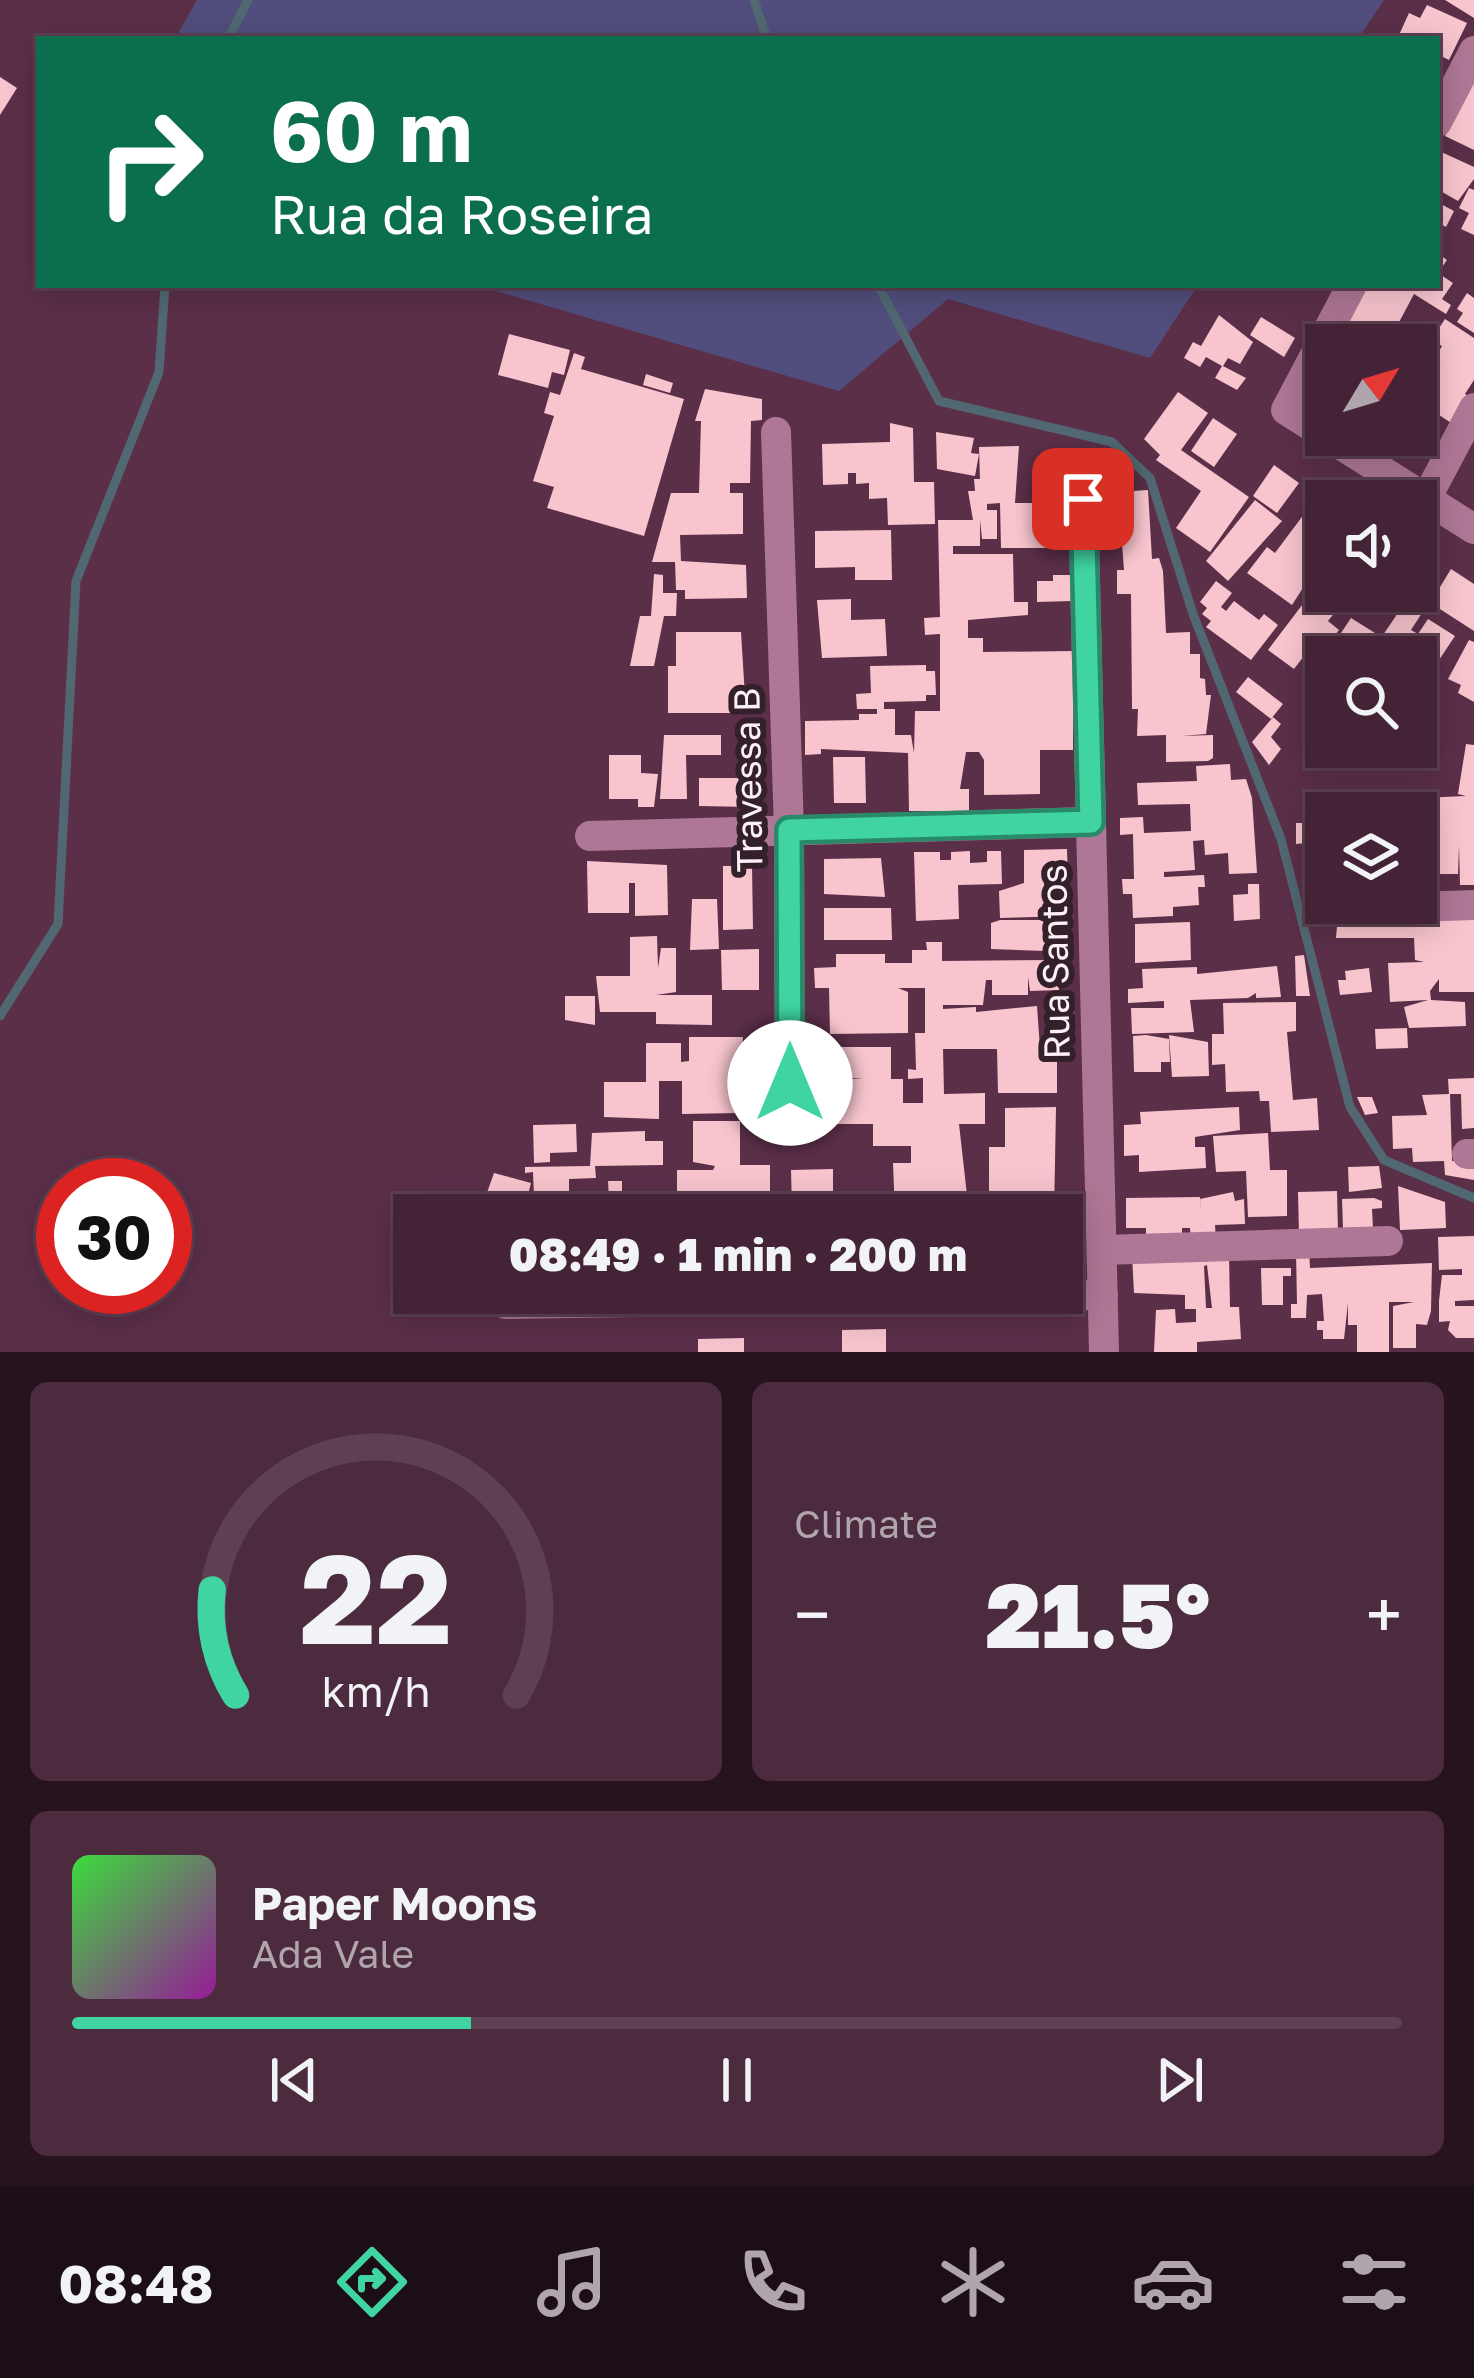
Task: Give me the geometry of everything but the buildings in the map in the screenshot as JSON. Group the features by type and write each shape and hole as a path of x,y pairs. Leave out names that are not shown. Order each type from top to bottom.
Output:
{"street":[{"path":"1440,116 1474,51"},
{"path":"1350,288 1286,410 1396,480"},
{"path":"1436,480 1474,408"},
{"name":"Travessa B","path":"776,432 789,830 790,1126"},
{"name":"Rua Santos","path":"1083,499 1104,1352"},
{"path":"1437,506 1474,530"},
{"path":"590,836 1091,822"},
{"path":"1437,906 1474,904"},
{"path":"1102,1250 1388,1240"},
{"path":"1083,1295 1103,1295"}],"shaded area":[{"path":"197,0 1384,0 1360,36 177,36"},
{"path":"485,288 1196,288 1150,358 948,299 839,391"}],"waterway":[{"path":"230,36 248,0"},
{"path":"754,0 766,36"},
{"path":"0,1016 58,924 76,581 159,372 165,288"},
{"path":"880,288 939,401 1112,442 1150,478 1193,614 1281,839 1350,1107 1384,1160 1474,1198"}],"route":[{"path":"790,1083 789,830 1091,822 1083,499"}]}
